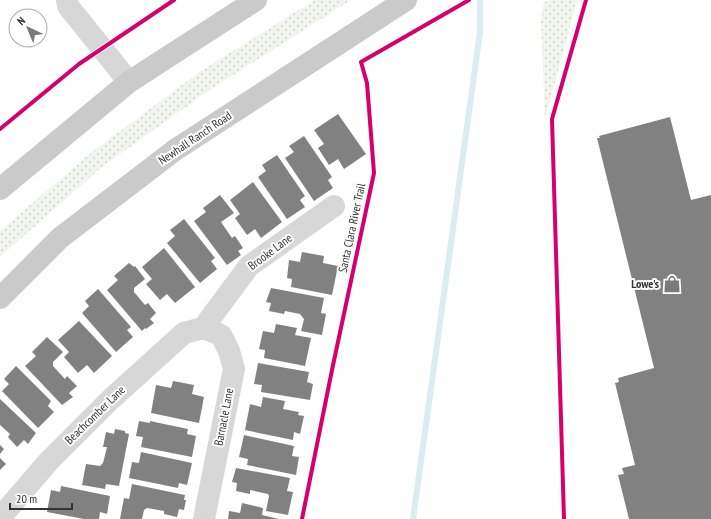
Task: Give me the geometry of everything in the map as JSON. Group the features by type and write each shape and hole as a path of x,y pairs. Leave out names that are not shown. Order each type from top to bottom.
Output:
{"main road":[{"path":"0,189 129,82 256,0"},
{"name":"Newhall Ranch Road","path":"0,298 60,238 175,150 406,0"}],"street":[{"path":"67,0 68,6 129,82"},
{"name":"Brooke Lane","path":"203,328 249,266 334,206"},
{"name":"Beachcomber Lane","path":"0,518 48,462 110,400 184,333 203,328"},
{"name":"Barnacle Lane","path":"203,328 221,335 229,351 234,369 204,519"}],"shaded area":[{"path":"315,0 351,0 211,89 103,166 0,257 0,231 92,152 201,71"},
{"path":"550,0 577,0 545,119 541,20 544,2"}],"building":[{"path":"338,114 366,154 344,169 338,159 329,165 318,148 324,144 314,130"},
{"name":"Lowe's","path":"670,117 691,200 711,195 711,519 629,519 618,475 624,474 622,468 635,465 615,383 619,382 618,378 654,368 597,138 600,138 599,136"},
{"path":"304,136 332,177 328,180 333,188 314,201 285,158 294,152 289,146"},
{"path":"277,155 305,196 300,200 305,207 287,219 258,177 266,171 262,165"},
{"path":"253,182 282,222 261,238 255,229 247,235 235,218 240,214 230,200"},
{"path":"220,195 234,213 221,222 232,238 235,236 243,248 238,251 241,255 227,265 194,221 206,212 203,208"},
{"path":"184,219 215,258 211,261 217,269 200,283 167,243 175,236 170,230"},
{"path":"164,248 195,287 175,303 167,294 160,300 146,284 152,279 142,267"},
{"path":"302,252 324,256 323,263 338,266 332,295 291,287 292,279 287,278 289,260 300,262"},
{"path":"129,263 134,267 135,266 145,279 134,288 134,292 145,305 148,303 156,313 150,319 154,323 142,331 107,290 118,280 114,276"},
{"path":"271,288 324,298 321,313 326,314 322,335 301,331 304,319 300,314 285,311 284,314 269,311 271,303 266,302"},
{"path":"98,289 131,327 127,330 133,337 116,352 82,313 89,306 85,301"},
{"path":"79,321 112,356 94,373 87,365 78,373 64,357 69,352 58,340"},
{"path":"276,324 297,328 295,335 311,338 305,366 264,358 265,350 259,349 263,331 274,333"},
{"path":"47,337 63,352 53,362 53,366 65,379 67,376 77,386 69,393 73,397 62,405 25,366 36,356 32,352"},
{"path":"258,363 309,372 307,382 313,384 310,400 261,392 262,385 254,384"},
{"path":"16,366 51,401 48,406 54,412 38,428 2,391 9,384 4,379"},
{"path":"173,381 194,385 192,394 204,397 199,423 151,413 156,385 171,388"},
{"path":"263,397 285,401 283,409 299,412 298,415 304,416 300,434 294,432 293,440 245,430 250,404 261,407"},
{"path":"0,399 36,433 28,444 24,440 17,447 8,437 10,434 0,425"},
{"path":"139,421 150,423 150,421 188,429 187,434 196,436 192,457 141,447 143,437 136,436"},
{"path":"115,429 125,431 125,433 129,434 119,486 106,484 105,489 82,485 86,464 100,466 103,463 107,447 103,447 106,432 114,434"},
{"path":"244,435 294,446 292,456 299,457 296,475 247,465 248,459 239,457"},
{"path":"0,445 4,449 0,454"},
{"path":"141,452 192,463 187,485 179,483 178,488 129,478 132,462 139,463"},
{"path":"0,458 6,464 0,470"},
{"path":"236,468 290,478 287,491 293,492 288,515 266,511 269,496 268,494 250,490 250,494 236,491 237,483 232,482"},
{"path":"132,484 185,495 184,500 186,500 184,510 179,509 177,517 164,514 164,511 147,508 144,510 142,519 120,519 124,498 129,499"},
{"path":"61,486 110,496 107,514 100,512 99,519 84,519 47,512 51,490 60,492"},
{"path":"242,503 263,508 262,515 279,519 228,519 229,511 240,513"}],"waterway":[{"path":"413,519 480,32 480,0"}],"cycle path":[{"path":"0,129 79,64 174,0"},
{"name":"Santa Clara River Trail","path":"302,519 374,173 367,83 361,62 469,0"},
{"path":"564,519 552,119 586,0"}],"place":[{"name":"Lowe's","path":"672,284"}]}
